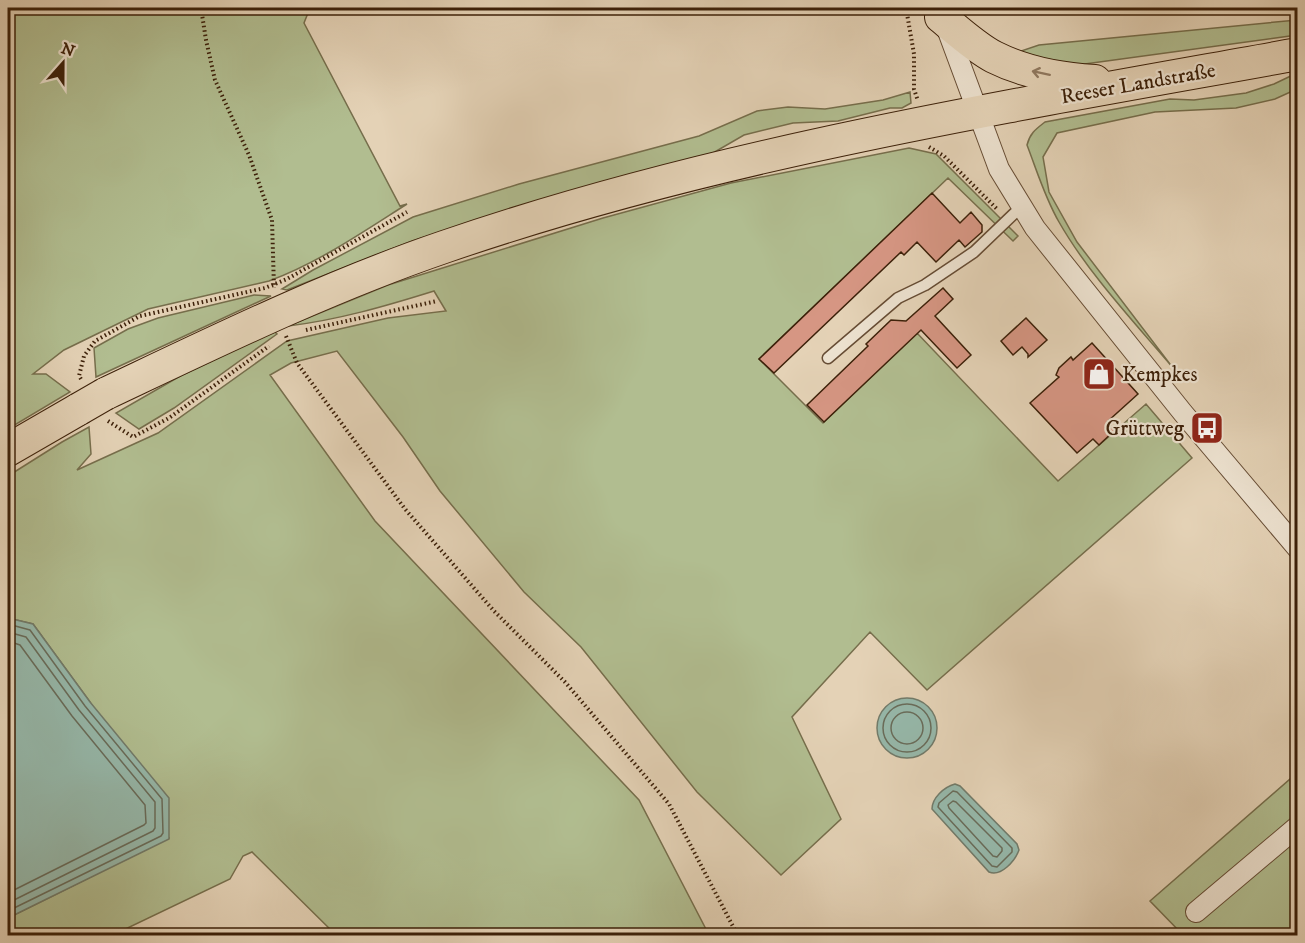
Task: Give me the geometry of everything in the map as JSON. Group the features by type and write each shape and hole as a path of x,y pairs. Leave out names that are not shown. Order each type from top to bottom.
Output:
{"main road":[{"path":"938,12 992,56 1023,69 1072,80 1141,82"},
{"name":"Reeser Landstraße","path":"8,450 92,401 281,310 443,247 582,204 669,180 978,112 1298,54"}],"street":[{"path":"938,12 950,33 999,169 1035,228 1176,404 1298,549"},
{"path":"1196,912 1298,826"}],"lane":[{"path":"828,358 898,298 925,285 974,252 1022,206"}],"path":[{"path":"201,8 215,80 249,155 272,220 273,284 281,310 285,335 297,363 405,508 494,610 566,682 669,804 738,936"}],"shaded area":[{"path":"8,8 310,8 304,23 400,206 407,204 340,246 287,274 269,281 148,309 64,350 33,374 46,374 70,392 8,429"},
{"path":"1297,20 1297,35 1070,66 1009,55 1039,45"},
{"path":"1297,73 1297,89 1275,99 1236,108 1155,112 1057,133 1043,157 1049,192 1077,242 1173,368 1113,297 1071,241 1045,194 1027,145 1028,141 1045,122 1170,99 1194,100 1246,93 1274,84"},
{"path":"910,92 911,103 902,108 890,108 838,121 793,123 744,135 713,153 527,205 412,241 287,290 282,289 413,217 519,184 699,136 757,111 788,107 825,109 883,100"},
{"path":"909,148 936,154 1018,236 1013,241 948,178 759,359 823,423 917,333 1058,481 1146,404 1192,458 927,690 870,632 792,717 841,819 781,875 697,792 581,647 524,592 440,491 403,437 337,351 291,363 270,375 375,521 639,800 709,935 336,935 252,852 243,856 230,879 113,935 8,935 8,918 169,838 90,702 33,624 8,618 8,476 89,427 91,454 77,470 158,433 287,341 388,318 446,311 434,291 362,312 288,326 388,285 603,218 731,183"},
{"path":"254,295 271,296 96,377 94,348 128,329 158,318"},
{"path":"274,331 277,334 174,408 139,429 116,413 182,375"},
{"path":"1297,773 1297,935 1183,935 1150,901"}],"water":[{"path":"8,618 33,624 90,702 169,798 169,839 8,918"},
{"path":"907,698 928,707 937,728 928,749 907,758 886,749 877,728 886,707"},
{"path":"955,784 960,786 1017,844 1019,850 1017,854 1003,870 989,872 932,809 939,794"}],"building":[{"path":"932,193 960,223 971,212 982,225 982,232 965,247 959,240 936,262 917,242 904,255 901,252 774,373 759,359"},
{"path":"943,288 953,299 935,316 971,355 957,368 921,330 824,422 807,405 868,346 866,344 891,320 906,321"},
{"path":"1026,318 1047,340 1028,357 1022,347 1013,355 1001,341"},
{"path":"1092,343 1138,394 1107,422 1115,430 1099,445 1093,439 1077,453 1030,403 1059,377 1056,375 1059,368 1071,357 1073,360"}],"place":[{"name":"Kempkes","path":"1099,374"},
{"name":"Grüttweg","path":"1207,428"}]}
